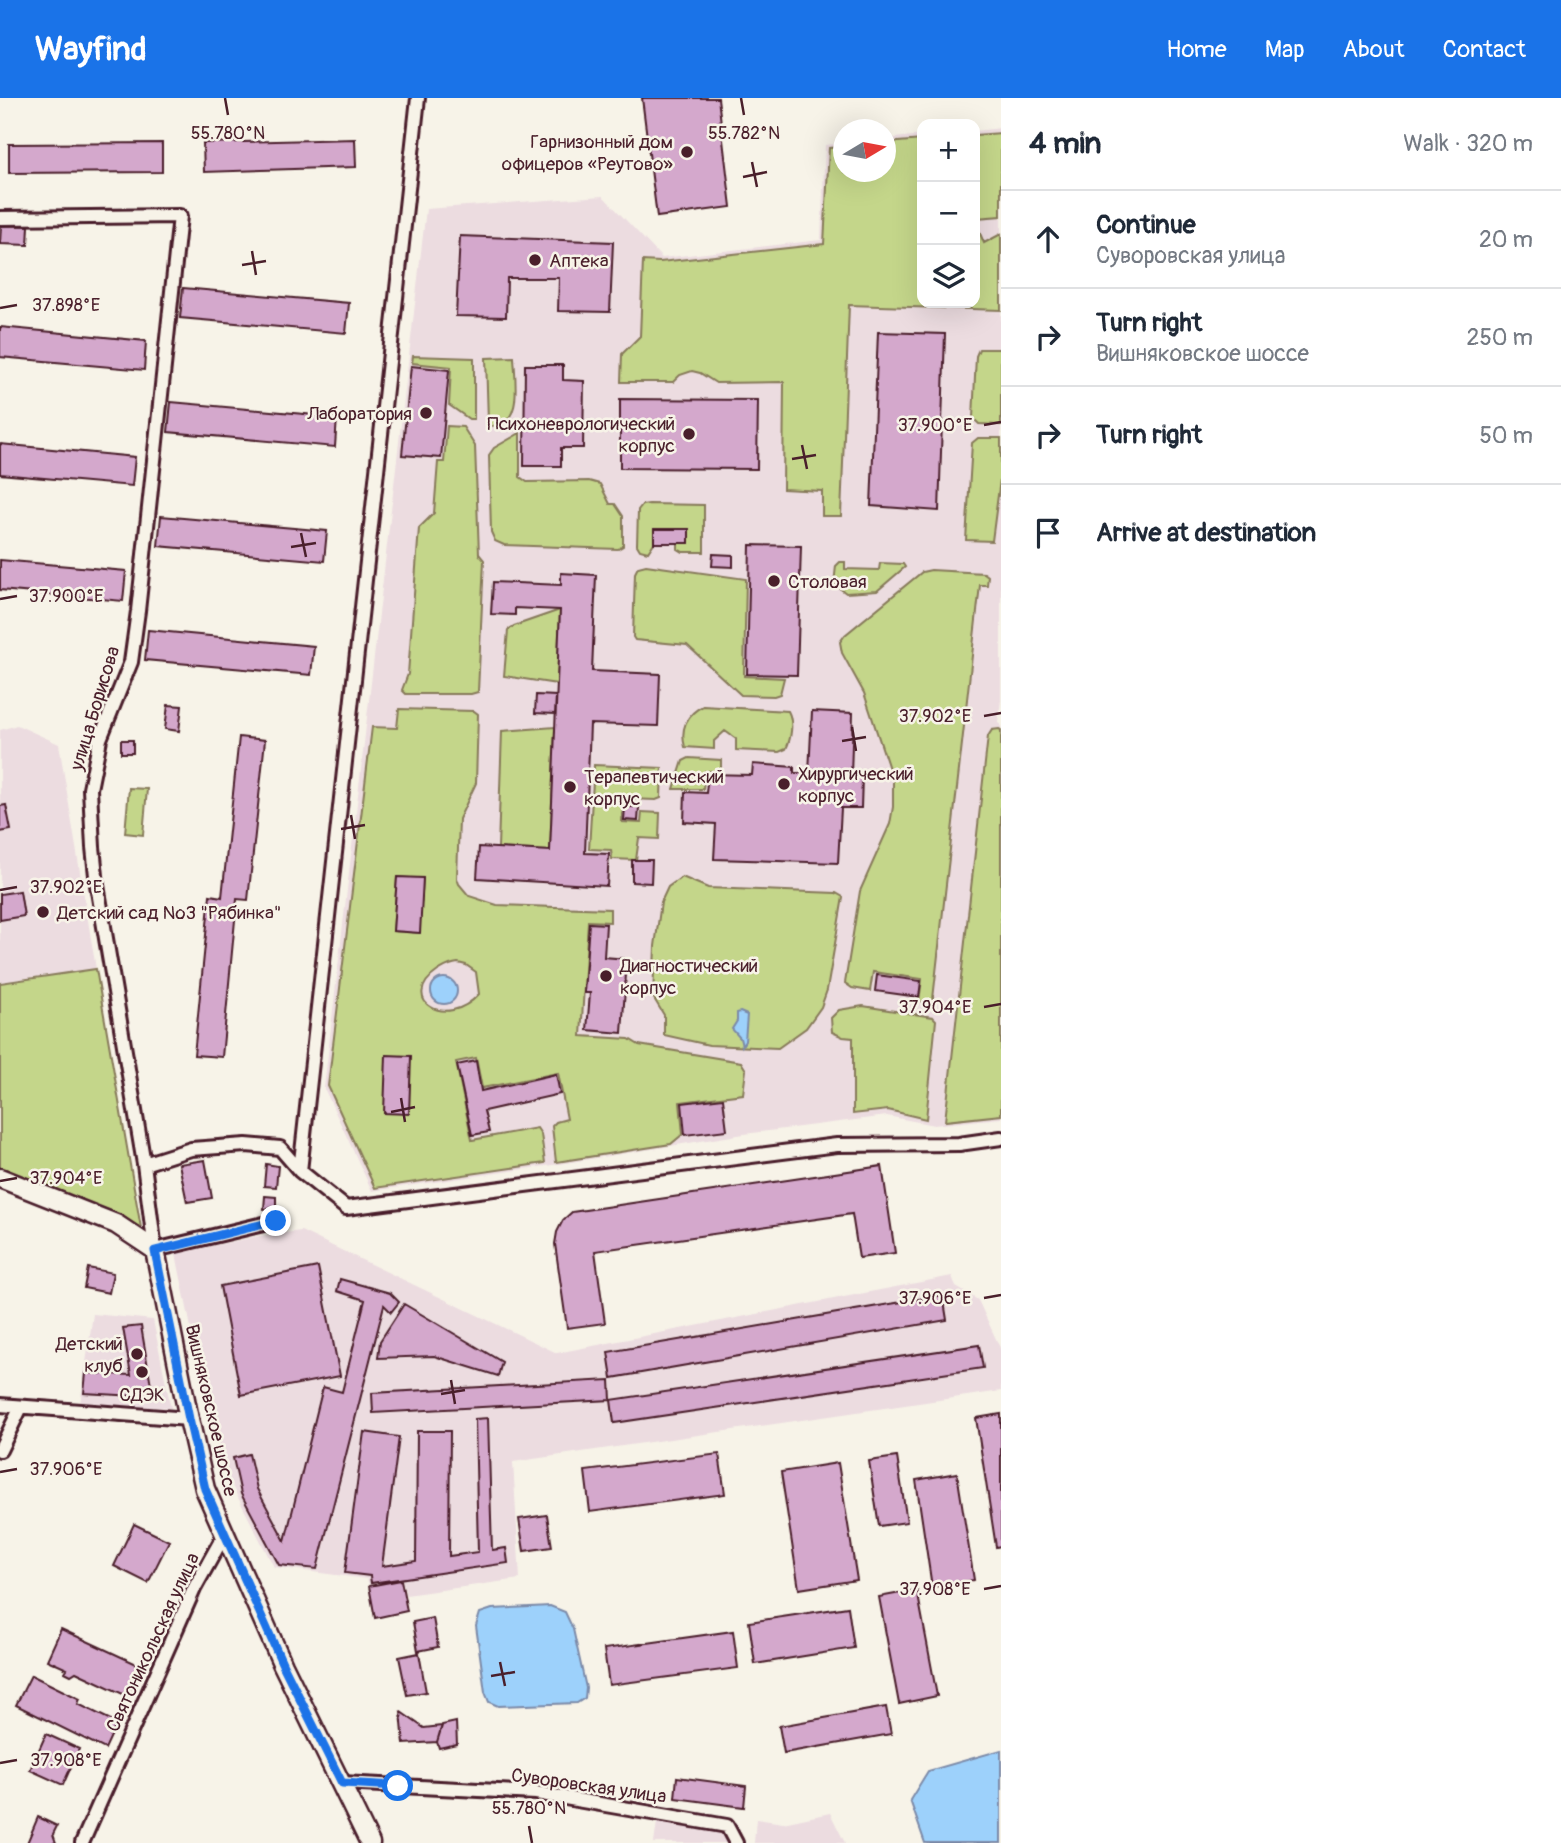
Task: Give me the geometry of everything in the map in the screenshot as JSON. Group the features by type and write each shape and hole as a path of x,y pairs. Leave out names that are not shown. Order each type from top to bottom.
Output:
{"street":[{"path":"300,1171 418,98"},
{"name":"улица Борисова","path":"0,218 180,216 131,662 100,739 90,789 97,885 144,1164 155,1251"},
{"path":"144,1164 191,1149 246,1145 280,1149 300,1171 346,1208 837,1145 959,1144 1001,1139"},
{"path":"0,1178 116,1224 155,1251 276,1221"},
{"name":"Вишняковское шоссе","path":"155,1251 205,1489 283,1665 370,1843"},
{"path":"0,1405 189,1419"},
{"path":"0,1450 21,1407"},
{"name":"Святоникольская улица","path":"82,1843 194,1590 224,1535"},
{"name":"Суворовская улица","path":"342,1783 536,1793 727,1826 736,1843"}],"shaded area":[{"path":"1001,128 1001,700 998,723 1001,725 1001,1118 934,1125 887,1116 744,1134 372,1191 324,1088 426,209 603,196 662,258 821,240 825,145 833,144 833,182 896,182 896,138 917,136 917,308 980,308 980,130"},
{"name":"Детский сад №3 \"Рябинка\"","path":"17,725 59,744 96,969 0,983 0,730"},
{"path":"301,1231 557,1353 952,1276 956,1287 978,1300 1001,1350 1001,1391 513,1462 520,1579 406,1595 402,1579 369,1585 367,1579 274,1567 231,1484 209,1416 176,1254 258,1236"},
{"path":"93,1314 153,1320 171,1408 80,1404"},
{"path":"830,1813 845,1843 754,1843 756,1819 783,1823"},
{"path":"657,1822 721,1832 726,1843 654,1843"}],"green space":[{"path":"1001,133 1001,216 980,218 980,135"},
{"path":"917,140 917,307 849,305 841,516 822,516 822,491 783,489 784,382 716,383 692,371 680,375 673,382 621,382 622,354 640,336 643,261 660,262 824,244 829,148 833,148 833,182 896,182 896,142"},
{"path":"980,233 984,243 1001,234 1001,310 940,308 980,308"},
{"path":"979,349 1001,349 1001,425 979,424 973,418 976,356"},
{"path":"413,356 474,358 474,419 469,419 449,405 451,367 412,363"},
{"path":"514,357 516,389 513,411 501,424 490,426 486,358"},
{"path":"447,426 463,427 475,446 479,554 484,560 478,692 406,694 402,690 408,674 419,528 434,513 438,462 444,462"},
{"path":"520,433 520,477 527,482 589,481 600,484 610,504 615,504 623,516 623,546 618,549 504,545 495,541 491,532 489,455 494,448"},
{"path":"978,438 1001,438 1001,472 992,541 966,540 972,443"},
{"path":"642,505 704,505 704,552 683,552 678,549 678,543 654,543 648,552 640,550 637,545 638,510"},
{"path":"845,562 845,569 879,570 880,563 903,564 905,567 877,591 846,593 834,584 836,566"},
{"path":"646,565 746,579 744,676 784,678 780,694 741,695 687,645 635,640 635,573 638,567"},
{"path":"931,570 984,573 988,576 987,585 980,585 933,999 929,1003 919,1001 922,979 873,972 870,991 852,988 845,983 860,891 890,824 893,781 864,693 842,653 840,642 922,572"},
{"path":"560,610 557,684 504,676 508,630"},
{"path":"703,706 788,711 791,730 786,749 779,752 736,750 736,739 725,731 714,741 714,749 685,747 683,735 686,723 692,713"},
{"path":"399,709 474,711 478,714 476,783 459,819 457,878 469,896 497,905 610,909 610,922 588,921 581,1036 629,1039 639,1045 741,1062 746,1070 743,1094 680,1102 683,1134 671,1144 556,1162 552,1126 567,1119 558,1073 482,1088 476,1058 456,1062 472,1140 537,1128 541,1134 545,1163 375,1188 328,1086 372,727 397,728","holes":["397,877 423,879 419,933 393,931","458,963 476,972 479,994 466,1005 453,1010 431,1007 424,1000 422,992 427,982 438,971"]},
{"path":"555,727 550,851 498,848 502,731"},
{"path":"999,729 1001,1115 945,1121 988,736 992,730"},
{"path":"689,758 721,760 721,771 705,771 703,789 674,789 683,761"},
{"path":"594,765 662,768 661,798 629,799 628,804 623,806 622,822 641,823 642,812 660,813 659,839 639,838 636,860 612,859 611,850 589,849"},
{"path":"129,788 147,789 143,835 125,833"},
{"path":"682,877 708,888 836,893 843,897 827,990 821,1007 806,1028 778,1048 709,1045 664,1035 664,1015 653,997 655,946 661,902 668,887"},
{"path":"96,969 141,1228 0,1167 0,983"},
{"path":"863,1006 933,1017 936,1020 926,1119 888,1110 853,1114 853,1038 832,1032 831,1018 839,1010"}],"water":[{"path":"444,978 453,982 457,991 453,1000 444,1004 435,1000 431,991 435,982"},
{"path":"737,1013 747,1015 745,1041 742,1046 740,1038 732,1029 737,1021"},
{"path":"550,1606 565,1612 573,1629 586,1688 585,1698 577,1703 498,1706 489,1702 485,1692 476,1626 480,1613 492,1609"},
{"path":"1001,1750 1001,1843 925,1843 910,1800 928,1771"}],"building":[{"name":"Гарнизонный дом офицеров «Реутово»","path":"642,98 718,98 731,207 657,217"},
{"path":"355,139 356,167 204,172 203,143"},
{"path":"162,143 162,172 9,173 9,144"},
{"path":"1,225 29,226 28,245 0,244"},
{"name":"Аптека","path":"460,236 613,242 610,312 558,311 559,278 507,278 506,317 456,316"},
{"path":"183,288 349,303 346,333 180,318"},
{"path":"0,327 146,341 144,370 0,357"},
{"path":"878,332 945,334 939,511 871,506"},
{"path":"525,365 563,365 563,380 584,381 583,448 561,448 561,466 524,466"},
{"name":"Лаборатория","path":"411,366 449,370 441,458 402,455"},
{"name":"Психоневрологический корпус","path":"620,399 758,400 757,469 620,468"},
{"path":"171,402 337,417 335,447 168,432"},
{"path":"0,444 135,457 132,486 0,474"},
{"path":"161,516 327,531 324,561 158,546"},
{"path":"654,529 689,529 689,543 654,543"},
{"name":"Столовая","path":"750,545 801,546 797,675 747,674"},
{"path":"713,554 733,555 733,567 712,566"},
{"path":"0,560 126,571 123,601 0,590"},
{"name":"Терапевтический корпус","path":"561,573 596,575 592,671 660,674 658,726 590,724 585,853 609,854 607,886 477,878 479,847 550,851 560,610 515,608 515,615 491,614 493,582 561,585"},
{"path":"148,630 314,646 311,675 145,660"},
{"path":"536,695 556,696 555,714 535,713"},
{"path":"168,705 182,706 179,731 165,729"},
{"name":"Хирургический корпус","path":"812,711 853,713 851,776 862,776 861,808 841,808 838,863 714,859 716,824 684,822 685,792 706,793 708,774 752,775 753,764 794,767 794,773 809,773"},
{"path":"239,737 265,740 248,900 237,899 222,1057 194,1055 210,895 222,897"},
{"path":"121,740 133,740 133,753 121,753"},
{"path":"6,805 11,830 0,832 0,806"},
{"path":"625,807 639,807 638,821 624,820"},
{"path":"632,860 652,860 651,883 632,882"},
{"path":"397,877 423,878 420,933 393,931"},
{"path":"20,891 24,916 0,920 0,894"},
{"name":"Диагностический корпус","path":"589,923 606,924 604,957 627,959 622,1033 587,1030 590,993 584,993"},
{"path":"877,975 921,981 919,997 875,991"},
{"path":"386,1055 411,1056 409,1114 384,1113"},
{"path":"476,1061 481,1091 556,1074 560,1094 484,1111 489,1132 472,1135 457,1065"},
{"path":"723,1098 727,1130 685,1135 682,1103"},
{"path":"205,1160 212,1198 187,1202 179,1164"},
{"path":"266,1164 278,1166 276,1187 264,1186"},
{"path":"882,1166 895,1253 859,1258 852,1214 595,1251 605,1323 567,1328 555,1244 563,1220 572,1212"},
{"path":"265,1196 276,1197 276,1208 264,1209"},
{"path":"318,1267 340,1376 241,1395 220,1286"},
{"path":"88,1268 113,1273 109,1293 84,1288"},
{"path":"340,1279 390,1293 399,1302 391,1312 384,1305 317,1569 279,1565 241,1494 233,1458 249,1454 257,1489 285,1541 323,1387 342,1392 365,1300 337,1291"},
{"path":"943,1295 947,1320 612,1378 608,1352"},
{"path":"404,1304 502,1362 498,1376 434,1356 378,1358 380,1341"},
{"path":"141,1326 153,1397 84,1393 86,1373 131,1375 123,1328"},
{"path":"979,1345 983,1368 614,1423 611,1400"},
{"path":"610,1380 611,1400 373,1413 372,1393"},
{"path":"1001,1414 1001,1546 996,1547 976,1418"},
{"path":"488,1418 492,1550 506,1548 508,1563 371,1583 370,1576 345,1573 364,1432 399,1437 382,1566 416,1561 417,1431 450,1431 449,1556 478,1552 475,1419"},
{"path":"719,1454 725,1494 590,1512 585,1471"},
{"path":"897,1457 907,1522 879,1526 869,1461"},
{"path":"838,1463 857,1580 799,1589 781,1472"},
{"path":"957,1473 974,1580 932,1587 916,1480"},
{"path":"547,1515 552,1547 524,1551 519,1519"},
{"path":"134,1524 169,1541 148,1583 114,1566"},
{"path":"401,1580 407,1611 375,1618 369,1586"},
{"path":"917,1590 937,1696 899,1704 879,1597"},
{"path":"848,1607 854,1648 755,1664 749,1622"},
{"path":"433,1618 438,1647 418,1651 413,1622"},
{"path":"61,1629 141,1666 127,1696 76,1672 71,1675 65,1672 67,1669 47,1660"},
{"path":"733,1631 738,1668 609,1685 604,1649"},
{"path":"419,1653 426,1692 407,1695 399,1657"},
{"path":"31,1675 80,1699 78,1704 117,1723 105,1749 16,1705"},
{"path":"886,1707 891,1734 784,1753 779,1726"},
{"path":"401,1712 424,1728 442,1726 437,1742 404,1744"},
{"path":"456,1722 457,1744 439,1748 437,1742 442,1725"},
{"path":"46,1734 79,1749 63,1785 30,1770"},
{"path":"677,1777 746,1786 744,1807 675,1798"},
{"path":"38,1817 57,1826 53,1834 56,1843 27,1843"}],"place":[{"name":"Гарнизонный дом офицеров «Реутово»","path":"687,152"},
{"name":"Аптека","path":"535,260"},
{"name":"Лаборатория","path":"426,413"},
{"name":"Психоневрологический корпус","path":"689,434"},
{"name":"Столовая","path":"774,581"},
{"name":"Хирургический корпус","path":"784,784"},
{"name":"Терапевтический корпус","path":"570,787"},
{"name":"Детский сад №3 \"Рябинка\"","path":"43,912"},
{"name":"Диагностический корпус","path":"606,976"},
{"name":"Детский клуб","path":"137,1354"},
{"name":"СДЭК","path":"142,1372"}],"route":[{"path":"276,1221 155,1251 189,1419 205,1489 224,1535 283,1665 342,1783 398,1786"}]}
